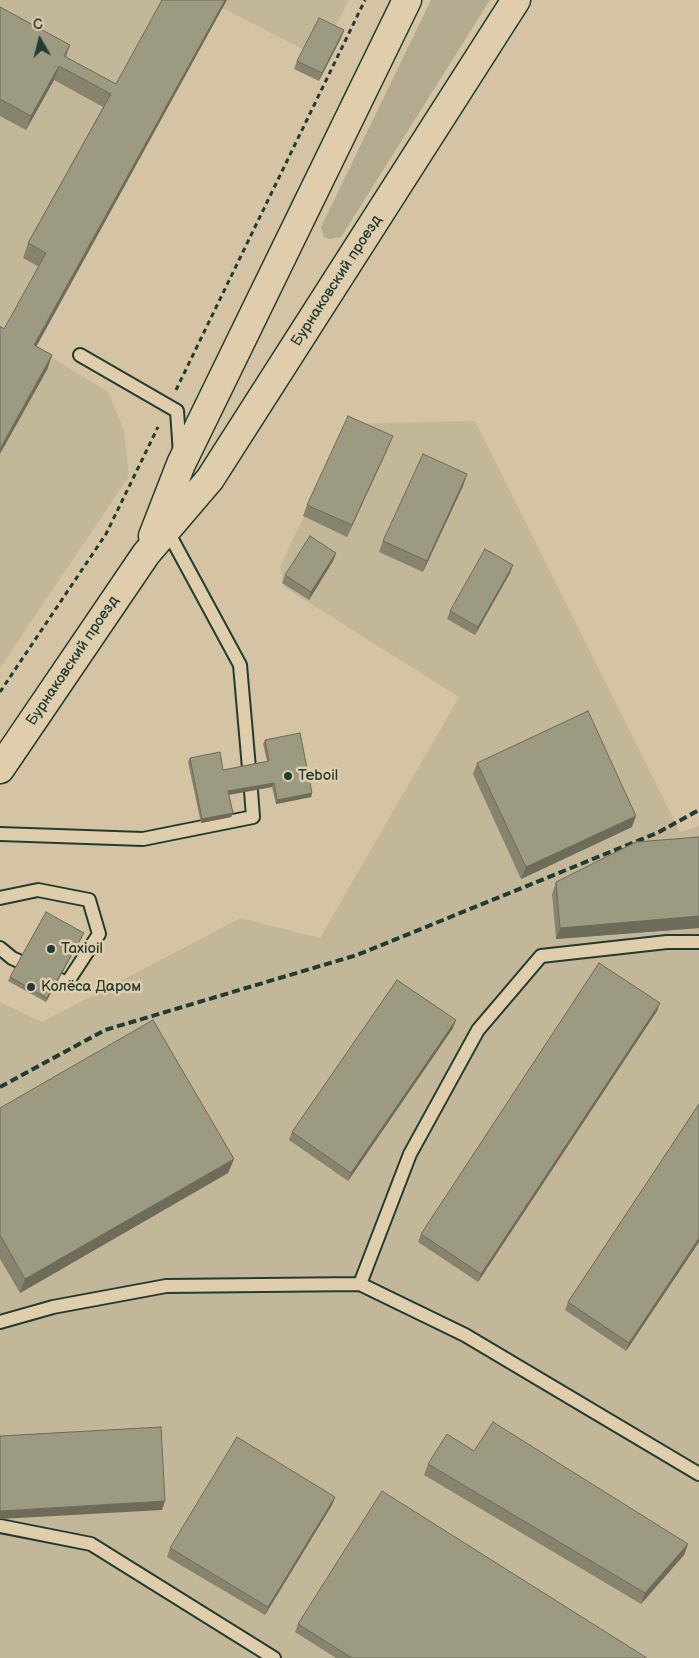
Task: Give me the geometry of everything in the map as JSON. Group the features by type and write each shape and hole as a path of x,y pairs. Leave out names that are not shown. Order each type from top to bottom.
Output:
{"main road":[{"name":"Бурнаковский проезд","path":"146,554 180,464 407,0"},
{"name":"Бурнаковский проезд","path":"0,769 146,554 210,479 516,0"},
{"path":"180,464 210,479"}],"lane":[{"path":"80,355 177,411 180,464"},
{"path":"167,530 240,665 249,768"},
{"path":"0,834 143,839 253,817 251,791"},
{"path":"0,898 38,890 89,900 99,934 67,983 12,958 0,948"},
{"path":"360,1284 410,1154 478,1030 541,956 667,942 699,942"},
{"path":"0,1322 53,1307 166,1286 360,1284 465,1334 699,1474"},
{"path":"0,1526 91,1544 274,1658"}],"path":[{"path":"0,692 106,534 365,0"}],"shaded area":[{"path":"0,0 349,0 320,58 217,5 30,344 108,392 124,431 129,476 0,668"},
{"path":"431,0 490,0 341,237 330,239 324,237 321,227"},
{"path":"475,421 680,832 699,826 699,1658 0,1658 0,1002 42,1022 241,918 320,938 459,697 284,587 280,567 347,424"}],"building":[{"path":"162,0 225,0 34,345 52,355 0,449 0,326 4,329 46,253 28,243 111,94 59,66 31,116 0,99 0,7 70,45 64,56 116,84"},
{"path":"319,18 344,30 322,73 297,61"},
{"path":"348,416 393,436 352,525 307,505"},
{"path":"423,454 467,474 427,561 383,541"},
{"path":"310,536 336,553 311,592 285,575"},
{"path":"485,549 513,565 478,627 450,611"},
{"path":"588,711 636,816 526,867 477,763"},
{"path":"300,733 312,793 277,800 274,783 228,791 233,813 202,819 190,758 220,752 223,770 269,761 265,740"},
{"path":"699,837 699,916 560,928 556,882 636,842"},
{"path":"46,912 84,933 47,998 10,977"},
{"path":"599,963 660,1003 481,1274 421,1234"},
{"path":"397,980 456,1020 351,1173 292,1132"},
{"path":"153,1020 234,1159 25,1279 0,1235 0,1108"},
{"path":"699,1104 699,1238 629,1343 568,1302"},
{"path":"493,1422 688,1544 645,1593 428,1464 447,1434 474,1451"},
{"path":"161,1427 165,1501 0,1511 0,1436"},
{"path":"237,1437 335,1497 268,1607 170,1548"},
{"path":"382,1491 647,1658 352,1658 298,1624"}],"railway":[{"path":"0,1087 105,1030 357,955 657,833 699,810"}],"place":[{"name":"Teboil","path":"288,776"},
{"name":"Taxioil","path":"51,949"},
{"name":"Колёса Даром","path":"31,987"}]}
